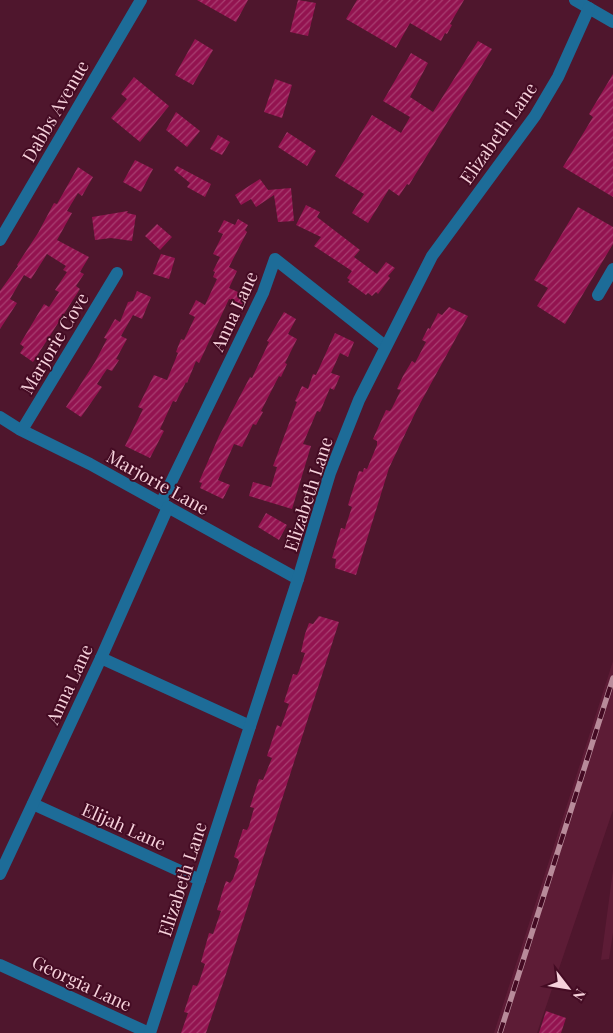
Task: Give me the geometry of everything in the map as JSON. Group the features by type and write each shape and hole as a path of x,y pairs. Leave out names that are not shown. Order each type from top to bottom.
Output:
{"street":[{"name":"Dabbs Avenue","path":"0,240 141,0"},
{"path":"575,0 613,22"},
{"name":"Elizabeth Lane","path":"150,1033 298,579 330,473 359,400 432,256 535,116 558,77 588,8"},
{"name":"Anna Lane","path":"0,874 101,658 164,505 263,293 275,259 385,346"},
{"path":"598,295 613,269"},
{"name":"Marjorie Cove","path":"22,430 117,273"},
{"name":"Marjorie Lane","path":"0,417 90,464 298,579"},
{"path":"101,658 250,726"},
{"name":"Elijah Lane","path":"33,804 200,880"},
{"name":"Georgia Lane","path":"0,965 150,1033"}],"shaded area":[{"path":"613,661 613,810 537,1033 494,1033"},
{"path":"613,870 613,933 609,959 601,960"}],"building":[{"path":"197,0 248,0 236,22"},
{"path":"298,0 316,3 308,36 290,32"},
{"path":"357,0 464,0 450,24 452,25 447,34 445,33 441,41 410,23 396,48 346,19"},
{"path":"195,39 213,50 193,85 175,75"},
{"path":"478,41 492,49 409,185 407,184 399,196 389,189 368,223 352,213 364,194 335,176 372,115 401,133 410,117 383,101 411,53 428,63 410,97 433,112"},
{"path":"613,74 613,197 563,167 593,117 589,114"},
{"path":"134,77 169,106 140,142 111,118 127,99 121,94"},
{"path":"275,79 292,85 282,118 264,112"},
{"path":"176,112 200,131 187,147 166,130"},
{"path":"287,132 316,151 307,166 278,147"},
{"path":"218,135 230,142 222,155 210,149"},
{"path":"135,160 153,169 141,192 123,182"},
{"path":"177,166 211,184 205,197 187,187 190,183 174,170"},
{"path":"78,167 93,177 82,196 78,193 67,211 72,213 57,240 89,257 80,272 84,274 76,286 80,289 33,362 20,353 24,347 20,344 44,304 49,307 59,292 55,290 67,272 63,270 66,266 47,254 31,279 24,275 10,299 17,303 0,329 0,291 18,266 54,203 57,204"},
{"path":"260,179 268,190 291,188 294,221 278,222 274,195 256,207 251,199 241,205 235,195"},
{"path":"306,205 320,212 317,217 360,250 354,257 377,274 386,262 395,268 378,294 376,292 372,296 368,293 366,295 348,282 350,280 347,278 352,271 314,246 321,237 296,225"},
{"path":"578,207 613,227 613,244 565,324 537,306 548,288 534,280"},
{"path":"128,211 127,213 136,215 132,241 111,238 95,240 92,217"},
{"path":"238,219 248,225 245,230 247,232 229,267 237,271 229,288 247,296 243,305 229,299 199,363 196,361 187,383 176,402 173,401 160,429 164,431 150,458 125,446 143,409 138,407 154,375 167,380 178,353 176,352 181,339 184,340 195,317 189,314 196,300 205,305 217,279 213,277 215,272 213,271 220,257 213,254 223,234 218,232 224,220 235,225"},
{"path":"157,224 172,237 160,250 145,236"},
{"path":"161,254 175,258 169,279 153,274"},
{"path":"137,291 151,297 142,319 133,315 121,336 127,339 116,359 119,360 112,371 107,369 97,384 102,387 81,417 66,407 95,362 107,339 104,338 115,319 120,322 128,302 133,301"},
{"path":"449,307 468,316 417,409 389,468 356,575 335,568 336,559 332,558 341,528 345,529 352,507 348,505 359,471 363,472 364,468 367,469 377,445 377,441 373,439 386,410 390,411 401,390 397,389 403,376 412,361 415,363 426,342 422,340 428,328 430,329 438,313 442,315"},
{"path":"284,312 296,319 288,334 297,339 285,363 287,364 281,377 279,376 256,425 253,424 242,447 234,444 218,480 230,485 223,499 200,488 202,483 199,482 219,436 250,377 252,378 269,342 267,341"},
{"path":"335,333 354,342 348,357 340,353 331,373 340,376 334,390 330,388 320,412 317,411 303,444 311,446 292,509 249,496 253,482 271,487 277,467 273,466 297,402 295,401 302,386 308,389 313,374 316,375"},
{"path":"266,513 287,525 279,540 258,527"},
{"path":"319,616 339,622 224,980 206,1033 181,1033 188,1013 184,1012 193,985 197,986 205,964 201,962 209,933 213,934 221,911 217,910 226,881 230,883 233,879 239,862 234,857 243,829 247,830 249,826 254,808 250,807 259,779 263,780 272,758 267,756 277,725 281,727 289,704 284,702 293,674 297,675 305,653 301,652 305,634 309,623 313,624"},
{"path":"546,1011 566,1018 561,1033 539,1033"}],"railway":[{"path":"500,1033 613,678"}]}
